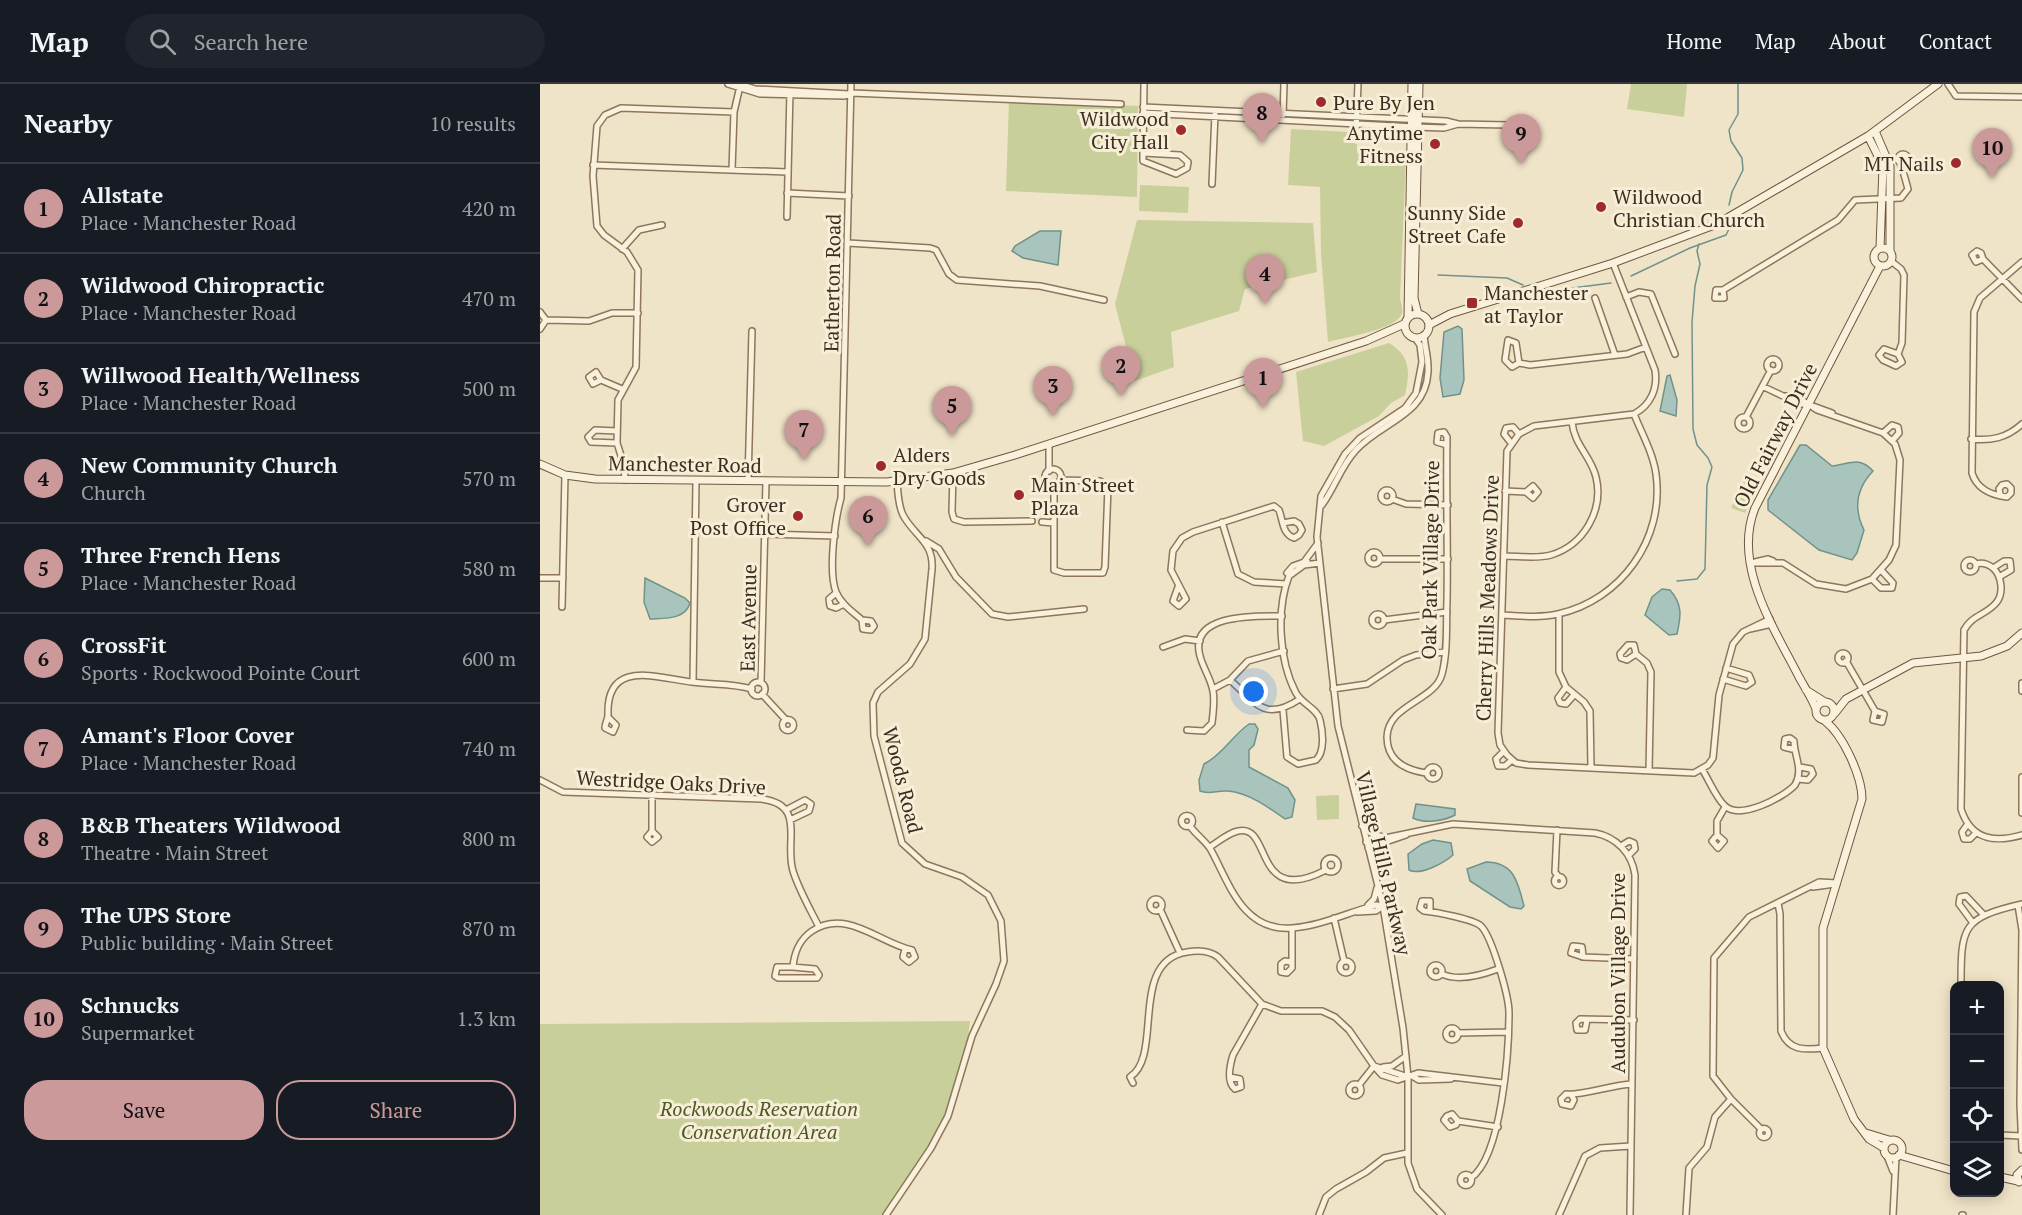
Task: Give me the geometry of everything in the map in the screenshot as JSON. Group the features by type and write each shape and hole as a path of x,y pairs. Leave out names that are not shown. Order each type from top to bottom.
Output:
{"street":[{"path":"728,84 790,93 851,93 1121,104"},
{"name":"Eatherton Road","path":"836,593 835,536 842,482 851,84"},
{"path":"1143,153 1186,157 1187,168 1176,174 1143,161 1143,153 1143,110 1144,84"},
{"path":"1283,117 1284,84"},
{"path":"1356,131 1358,84"},
{"path":"1412,84 1415,123 1413,298 1429,325"},
{"path":"1419,84 1415,123 1408,317 1404,324 1407,333 1415,338 1424,335 1429,325 1450,314 1613,263 1698,232 1742,212 1868,136 1938,84"},
{"path":"1948,84 1956,96 2022,97"},
{"path":"732,170 735,112 740,85"},
{"path":"787,217 790,93"},
{"path":"625,480 624,465 617,443 618,400 636,367 638,270 630,256 604,236 595,221 593,165 596,130 600,121 610,111 626,108 735,112"},
{"path":"1143,110 1415,123 1444,128 1458,124 1508,125"},
{"path":"1212,184 1215,113"},
{"name":"Old Fairway Drive","path":"1841,740 1825,721 1817,716 1816,709 1771,621 1757,590 1748,536 1751,516 1811,405 1880,266 1874,256 1880,248 1890,166 1875,131"},
{"name":"Old Fairway Drive","path":"1868,136 1882,166 1891,261"},
{"path":"1723,291 1838,220 1855,200 1901,198 1908,189 1901,164"},
{"path":"593,165 787,172"},
{"path":"787,193 849,196"},
{"path":"622,249 639,230 662,225"},
{"path":"848,243 930,248 936,250 949,274 957,280 1040,286 1104,300"},
{"path":"1880,248 1890,251"},
{"path":"1983,259 2022,299"},
{"path":"1880,266 1886,266 1891,261 1901,269 1904,279 1902,343 1898,354"},
{"path":"2000,494 1984,491 1974,479 1971,439 1974,312 1980,298 2022,262"},
{"path":"1511,443 1519,434 1534,426 1634,414 1647,404 1655,387 1655,370 1613,263"},
{"path":"1626,297 1640,292 1651,294 1675,354"},
{"path":"1595,298 1615,355"},
{"path":"540,312 546,320"},
{"path":"546,320 589,321 612,313 638,313"},
{"path":"1408,317 1450,314"},
{"path":"540,329 546,320"},
{"name":"Manchester Road","path":"540,464 565,476 625,480 897,481 953,473 1049,445 1386,334 1404,324"},
{"path":"748,482 752,331"},
{"name":"Manchester Road","path":"1386,334 1407,333"},
{"name":"Village Hills Parkway","path":"1424,335 1428,369 1425,387 1413,408 1360,438 1345,454 1324,487 1318,543 1338,726 1383,906 1407,1056 1410,1077 1407,1153 1410,1171 1417,1189 1442,1215"},
{"name":"Village Hills Parkway","path":"1400,415 1413,399 1421,378 1421,353 1415,338"},
{"path":"1519,363 1516,343 1508,340 1506,364 1512,367 1519,363 1530,365 1633,353 1646,347"},
{"path":"1746,417 1764,387 1771,370"},
{"path":"602,380 622,389"},
{"path":"1752,562 1759,564 1773,561 1783,562 1809,581 1830,588 1853,588 1872,579 1881,570 1892,556 1897,541 1900,460 1897,448 1892,441 1883,433 1811,405 1800,404 1764,387"},
{"path":"1503,615 1559,614 1587,604 1611,588 1634,564 1647,540 1656,504 1656,481 1653,461 1634,414"},
{"path":"1504,556 1552,555 1572,544 1588,526 1596,503 1596,477 1577,443 1572,422"},
{"path":"1971,439 1994,440 2008,435 2022,424"},
{"path":"1883,433 1892,425 1898,427 1899,433 1892,441"},
{"name":"Cherry Hills Meadows Drive","path":"1512,760 1502,767 1497,765 1496,759 1504,751 1498,733 1506,456 1511,443 1504,434 1506,428 1513,427 1519,434"},
{"path":"617,431 595,430 588,437 591,442 617,443"},
{"name":"Oak Park Village Drive","path":"1426,773 1408,770 1395,760 1388,742 1388,730 1396,716 1438,682 1445,652 1448,559 1447,444"},
{"path":"1049,445 1049,471 1045,479 1048,483 1057,483 1101,481 1107,487 1103,573 1064,573 1054,570 1054,523 1057,483 1058,472 1049,471"},
{"path":"953,473 952,512 954,519 964,522 1032,521"},
{"path":"562,607 565,476"},
{"path":"693,682 696,481"},
{"name":"Woods Road","path":"886,1215 931,1148 948,1116 972,1035 1004,961 1001,921 988,895 962,877 925,864 902,843 874,736 873,703 879,692 910,664 925,639 933,557 925,540 903,515 897,481"},
{"name":"East Avenue","path":"761,683 755,684 752,689 754,694 762,694 765,689 761,683 766,482"},
{"path":"1505,491 1526,492"},
{"path":"1392,499 1406,504 1448,505"},
{"path":"1178,587 1171,564 1175,546 1186,535 1274,506 1279,510 1283,523"},
{"path":"1042,522 1054,523"},
{"path":"1222,522 1239,574 1248,580 1284,585"},
{"path":"765,534 835,536"},
{"path":"925,540 939,549 956,577 992,614 1008,617 1084,609"},
{"path":"1283,710 1287,757 1298,764 1317,760 1322,749 1320,718 1300,699 1292,682 1284,651 1282,606 1284,585 1289,571 1304,562 1318,543"},
{"path":"1380,559 1448,559"},
{"path":"1993,568 2004,561 2010,561 2011,570 1999,577"},
{"path":"1304,562 1320,562"},
{"path":"1284,585 1289,576 1300,567 1320,562"},
{"path":"1976,564 1983,563 1993,568 1999,577 2001,590 1998,600 1972,618 1964,630 1960,803 1967,825 1976,833 1996,840 2022,835"},
{"path":"1872,579 1886,590 1892,588 1893,583 1881,570"},
{"path":"540,578 563,578"},
{"path":"844,604 836,608 830,606 829,599 836,593 844,604 862,620"},
{"path":"1384,620 1447,612"},
{"path":"1559,614 1559,672 1566,687 1588,707 1591,716 1591,768"},
{"path":"1187,730 1204,731 1211,726 1213,689 1199,654 1200,641 1210,627 1228,618 1282,616"},
{"path":"1504,751 1512,760 1528,765 1694,773 1711,762 1716,750 1718,703 1736,639 1750,629 1771,621"},
{"path":"1816,709 1819,704 1846,699 1913,663 1962,659 1995,652 2022,633"},
{"path":"1163,647 1185,639 1200,641"},
{"path":"1213,689 1230,680 1248,661 1284,651"},
{"path":"1333,689 1367,684 1403,660 1416,655 1445,652"},
{"path":"1636,654 1647,663 1652,676 1649,771"},
{"path":"1846,661 1875,711"},
{"path":"1723,680 1746,686 1752,682 1749,675 1726,668"},
{"path":"609,718 607,703 610,694 627,678 646,674 693,682 730,684 752,689"},
{"path":"1230,680 1264,708 1283,710 1300,699"},
{"path":"2022,683 2022,691"},
{"path":"1566,687 1558,698 1560,704 1566,704 1574,695"},
{"name":"Old Fairway Drive","path":"1806,690 1834,706 1834,715 1841,740 1861,779 1862,799 1823,928 1823,1048 1854,1119 1869,1139 1885,1152"},
{"path":"762,694 786,720"},
{"path":"1825,721 1834,715 1846,699"},
{"path":"1702,769 1725,807 1736,811 1752,810 1788,791 1798,779 1800,767 1792,749"},
{"path":"1798,779 1808,780 1813,774 1811,769 1800,767"},
{"path":"2022,777 2022,813"},
{"name":"Westridge Oaks Drive","path":"540,780 563,792 761,799 775,802 786,810 790,820 792,870 819,927"},
{"path":"652,795 652,831"},
{"path":"786,810 805,800 811,804 809,811 790,820"},
{"path":"1717,836 1717,821 1725,807"},
{"name":"Audubon Village Drive","path":"1367,845 1454,824 1602,834 1621,846 1629,855 1635,875 1630,1215"},
{"path":"1967,825 1962,832 1964,839 1970,839 1976,833"},
{"path":"1190,826 1210,847 1229,889 1246,909 1268,924 1292,928 1383,906"},
{"path":"1362,826 1373,834 1384,837"},
{"path":"1557,830 1555,872 1558,876"},
{"path":"1210,847 1235,831 1248,831 1255,837 1271,868 1282,878 1298,879 1326,870"},
{"name":"Audubon Village Drive","path":"1367,845 1384,837 1408,834"},
{"path":"1621,846 1629,841 1634,843 1635,849 1629,855"},
{"path":"1761,1129 1716,1081 1712,1067 1714,958 1749,917 1819,882 1837,883"},
{"path":"1360,910 1374,898 1378,886"},
{"path":"1973,923 1959,904 1960,897 1966,896 1983,914"},
{"path":"1778,903 1781,1031 1789,1043 1797,1048 1823,1048"},
{"path":"1961,981 1961,943 1973,923 1983,914 2020,905 2022,1150"},
{"path":"1160,909 1180,953"},
{"path":"1430,911 1481,927 1489,938 1509,1011 1498,1126 1477,1174 1471,1178"},
{"path":"1334,918 1344,960"},
{"path":"793,967 803,939 819,927 836,922 849,924 905,949"},
{"path":"1291,964 1292,928"},
{"path":"1133,1083 1130,1077 1142,1064 1155,979 1166,963 1180,953 1213,953 1231,968 1262,1004 1281,1011 1322,1011 1335,1017 1349,1030 1382,1075 1393,1079 1410,1077 1418,1073 1439,1074 1454,1078 1503,1083"},
{"path":"1580,957 1634,959"},
{"path":"793,967 815,969 819,975 813,980 775,976 777,968 793,967"},
{"path":"1442,974 1453,977 1468,976 1498,969"},
{"path":"1230,1077 1238,1078 1242,1083 1237,1089 1230,1085 1230,1077 1234,1052 1262,1004"},
{"path":"1584,1020 1634,1020"},
{"path":"1458,1033 1508,1032"},
{"path":"1382,1068 1392,1066 1407,1056"},
{"path":"1374,1066 1410,1077"},
{"path":"1359,1085 1374,1066"},
{"path":"1572,1096 1600,1087 1632,1084"},
{"path":"1686,1215 1689,1168 1707,1147 1715,1117 1731,1099"},
{"path":"1458,1121 1498,1126"},
{"path":"1866,1133 1898,1141 1899,1154 1893,1171 1893,1215"},
{"path":"2004,1135 2021,1136"},
{"path":"1888,1140 1885,1152 1893,1171"},
{"path":"1559,1215 1585,1156 1600,1148 1631,1146"},
{"path":"1885,1152 1924,1160 1950,1170"},
{"path":"1319,1215 1330,1193 1384,1158 1407,1153"},
{"path":"2004,1178 2020,1177"}],"green space":[{"path":"1631,84 1687,84 1684,117 1627,109"},
{"path":"1009,100 1138,106 1137,197 1006,191"},
{"path":"1291,129 1350,132 1350,142 1357,144 1357,153 1406,157 1400,299 1402,313 1391,324 1370,332 1328,342 1321,254 1320,187 1288,185"},
{"path":"1140,185 1189,187 1188,213 1139,211"},
{"path":"1137,220 1313,223 1317,272 1245,289 1239,311 1171,332 1174,367 1135,381 1115,304"},
{"path":"1389,343 1405,359 1408,379 1405,395 1391,403 1379,416 1324,446 1303,441 1296,372"},
{"path":"1747,475 1758,481 1745,513 1731,508"},
{"path":"1339,795 1339,819 1317,820 1316,796"},
{"name":"Rockwoods Reservation Conservation Area","path":"970,1021 964,1069 931,1148 884,1215 540,1215 540,1024"}],"water":[{"path":"1040,231 1061,231 1058,265 1023,258 1012,251 1015,246"},
{"path":"1458,326 1462,329 1464,380 1460,394 1443,397 1440,378 1444,332"},
{"path":"1670,375 1677,400 1676,416 1660,411 1667,376"},
{"path":"1800,445 1806,445 1832,466 1858,462 1873,471 1863,485 1858,499 1858,514 1864,530 1857,553 1852,560 1819,550 1768,510 1768,500"},
{"path":"645,578 685,598 690,603 684,613 674,617 650,619 644,602"},
{"path":"1662,589 1670,590 1679,606 1677,634 1669,635 1645,615 1652,597"},
{"path":"1249,724 1255,724 1258,729 1254,745 1249,750 1249,767 1288,788 1295,800 1292,817 1285,819 1258,801 1236,792 1207,793 1200,791 1199,780 1204,764 1216,756"},
{"path":"1416,804 1455,809 1455,815 1434,821 1418,820 1413,818"},
{"path":"1433,840 1451,843 1453,855 1444,862 1425,870 1409,870 1408,854 1422,844"},
{"path":"1486,862 1503,866 1513,875 1524,906 1521,909 1510,907 1470,881 1467,869"}],"waterway":[{"path":"1729,205 1732,192 1743,170 1742,158 1731,141 1729,130 1738,114 1738,84"},
{"path":"1631,276 1690,248 1726,235 1729,229"},
{"path":"1677,581 1697,579 1705,569 1707,485 1712,467 1697,445 1693,429 1692,322 1695,286 1700,264 1697,251 1699,244"},
{"path":"1438,275 1507,278 1523,285"},
{"path":"1531,295 1540,300 1565,289 1611,283"}],"place":[{"name":"Pure By Jen","path":"1321,102"},
{"name":"Wildwood City Hall","path":"1181,130"},
{"name":"B&B Theaters Wildwood","path":"1262,143"},
{"name":"Anytime Fitness","path":"1435,144"},
{"name":"MT Nails","path":"1956,163"},
{"name":"The UPS Store","path":"1521,164"},
{"name":"Schnucks","path":"1992,178"},
{"name":"Wildwood Christian Church","path":"1601,207"},
{"name":"Sunny Side Street Cafe","path":"1518,223"},
{"name":"Manchester at Taylor","path":"1472,303"},
{"name":"New Community Church","path":"1265,304"},
{"name":"Wildwood Chiropractic","path":"1121,396"},
{"name":"Allstate","path":"1263,408"},
{"name":"Willwood Health/Wellness","path":"1053,416"},
{"name":"Three French Hens","path":"952,436"},
{"name":"Amant's Floor Cover","path":"804,460"},
{"name":"Alders Dry Goods","path":"881,466"},
{"name":"Main Street Plaza","path":"1019,495"},
{"name":"Grover Post Office","path":"798,516"},
{"name":"CrossFit","path":"868,546"}]}
